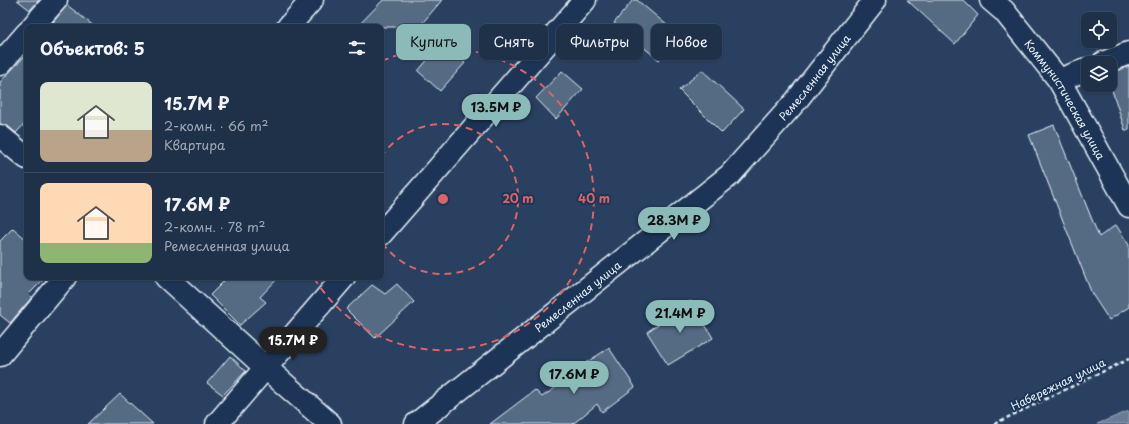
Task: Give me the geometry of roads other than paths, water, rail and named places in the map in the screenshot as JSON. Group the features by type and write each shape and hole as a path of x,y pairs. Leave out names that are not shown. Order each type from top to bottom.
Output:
{"street":[{"path":"35,24 56,0"},
{"path":"291,24 312,0"},
{"path":"384,231 585,0"},
{"name":"Ремесленная улица","path":"416,424 730,175 796,101 875,0"},
{"name":"Коммунистическая улица","path":"991,0 1004,11 1059,80 1129,206"},
{"path":"0,64 24,36"},
{"path":"1117,58 1129,53"},
{"path":"1059,80 1081,72"},
{"path":"0,136 24,156"},
{"path":"0,355 62,280"},
{"path":"169,280 330,424"},
{"path":"217,424 341,280"}],"water":[{"path":"1129,411 1129,424 1097,424"}]}
